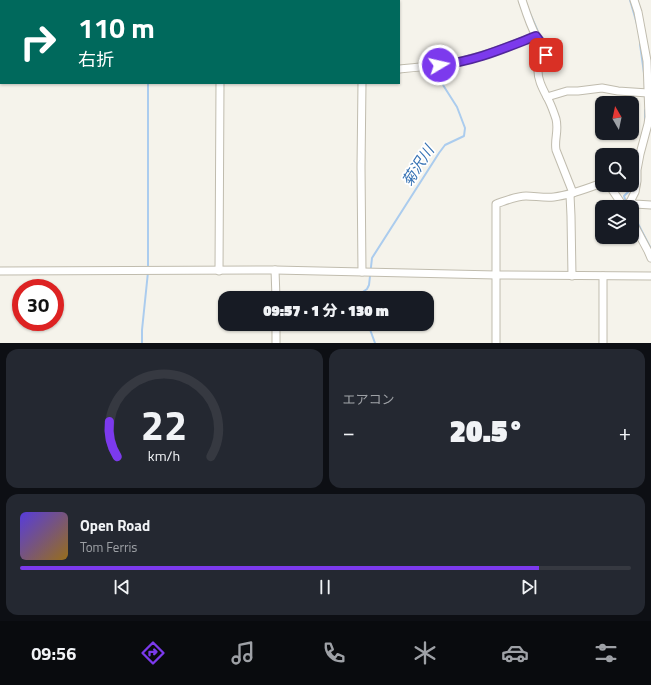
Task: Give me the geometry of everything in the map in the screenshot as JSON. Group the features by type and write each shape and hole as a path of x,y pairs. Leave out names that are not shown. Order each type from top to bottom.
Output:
{"street":[{"path":"522,0 536,36 542,44 547,59 547,64 538,68 537,70 557,125 555,144 556,150 571,194 572,276"},
{"path":"631,200 637,181 637,170 640,154 648,124 647,61 638,12 634,0"},
{"path":"400,69 469,60 536,36"},
{"path":"219,271 220,84"},
{"path":"362,84 362,272"},
{"path":"547,98 567,91 602,88 618,91 648,93"},
{"path":"496,343 496,204 515,197 525,196 552,198 571,194 595,185"},
{"path":"639,204 651,206"},
{"path":"639,234 651,258"},
{"path":"275,270 276,291"},
{"path":"0,272 275,270 402,274 651,276"},
{"path":"603,276 603,343"},
{"path":"276,331 276,343"}],"waterway":[{"path":"630,0 637,24"},
{"name":"菊沢川","path":"528,9 539,34"},
{"path":"640,44 644,73"},
{"name":"菊沢川","path":"364,291 369,285 372,258 439,153 445,145 464,136 465,128 457,107 443,85 441,78 444,69 449,66"},
{"path":"148,84 148,268"},
{"path":"645,110 645,123"},
{"path":"625,200 624,196 628,192"},
{"path":"639,226 651,249"},
{"path":"142,343 148,272"},
{"name":"菊沢川","path":"371,331 375,343"}],"route":[{"path":"439,65 469,60 536,36 542,44 546,55"}]}
